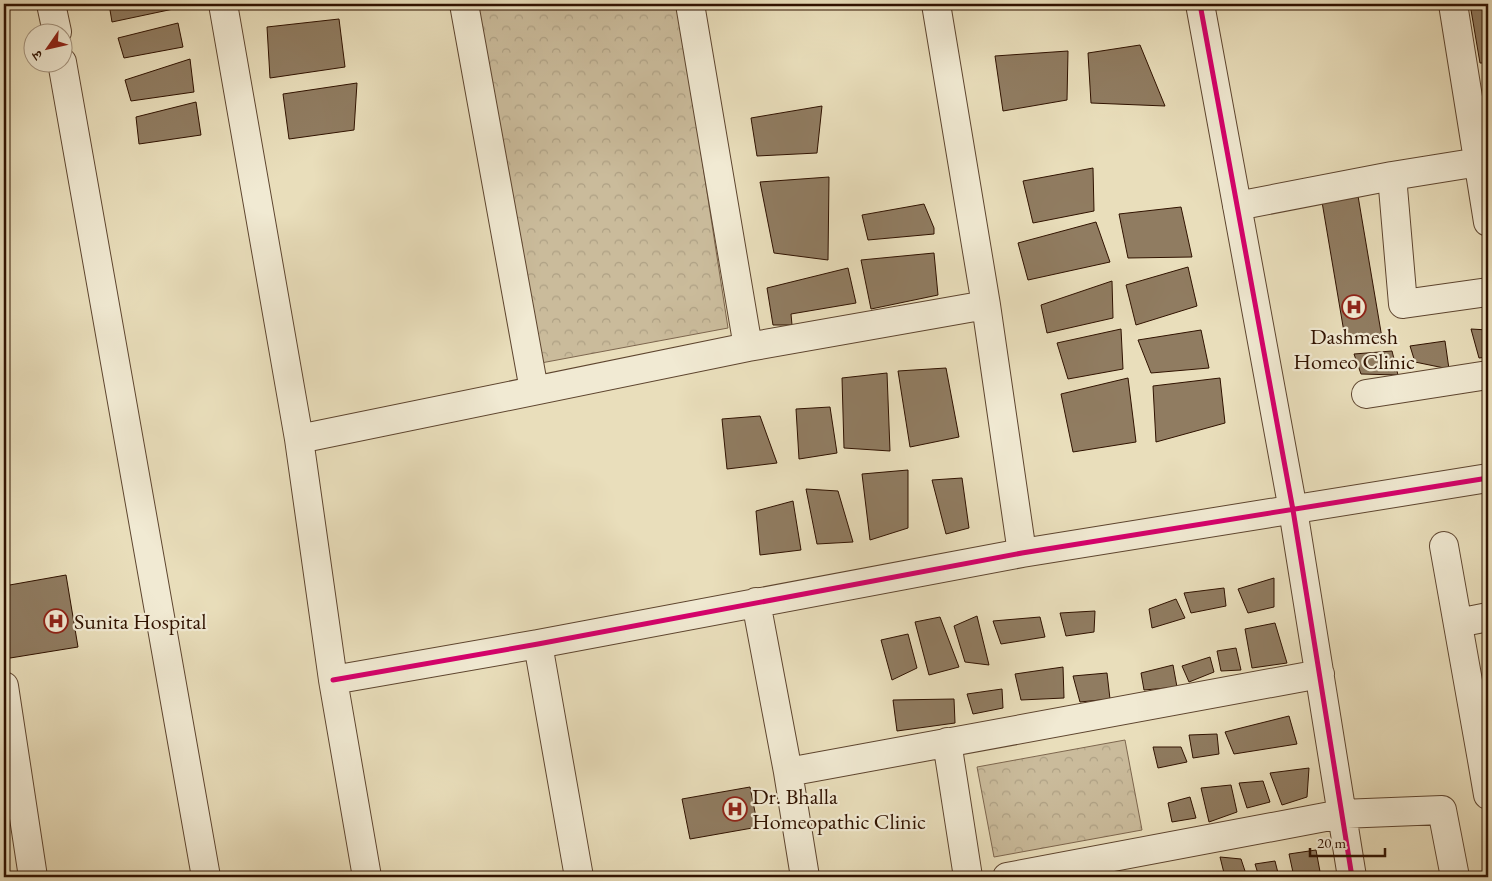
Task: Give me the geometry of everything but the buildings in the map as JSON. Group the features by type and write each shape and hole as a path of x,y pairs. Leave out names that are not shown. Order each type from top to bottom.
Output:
{"street":[{"path":"51,4 55,22"},
{"path":"223,4 299,439 333,680 367,877"},
{"path":"464,4 534,390"},
{"path":"690,4 748,347"},
{"path":"936,4 986,305 1022,553"},
{"path":"1200,4 1294,510 1352,877"},
{"path":"1453,4 1488,222"},
{"path":"64,72 206,877"},
{"path":"1237,206 1392,176 1479,162"},
{"path":"1392,176 1403,304 1488,292"},
{"path":"299,439 748,347 986,305"},
{"path":"1366,394 1488,376"},
{"path":"333,680 538,644 1022,553 1488,478"},
{"path":"1444,546 1485,760 1488,795"},
{"path":"756,602 788,772 805,877"},
{"path":"1458,623 1488,617"},
{"path":"538,644 579,877"},
{"path":"788,772 1320,674"},
{"path":"4,686 33,877"},
{"path":"947,742 968,877"},
{"path":"1007,877 1341,814 1442,810 1455,877"}],"green space":[{"path":"477,4 678,4 728,328 541,363"},
{"path":"1125,740 1142,830 994,857 977,767"}],"cycle path":[{"path":"1200,4 1293,510 1352,877"},
{"path":"333,680 538,644 1022,553 1488,478"}],"place":[{"name":"Dashmesh Homeo Clinic","path":"1354,307"},
{"name":"Sunita Hospital","path":"56,621"},
{"name":"Dr. Bhalla Homeopathic Clinic","path":"735,809"}]}
